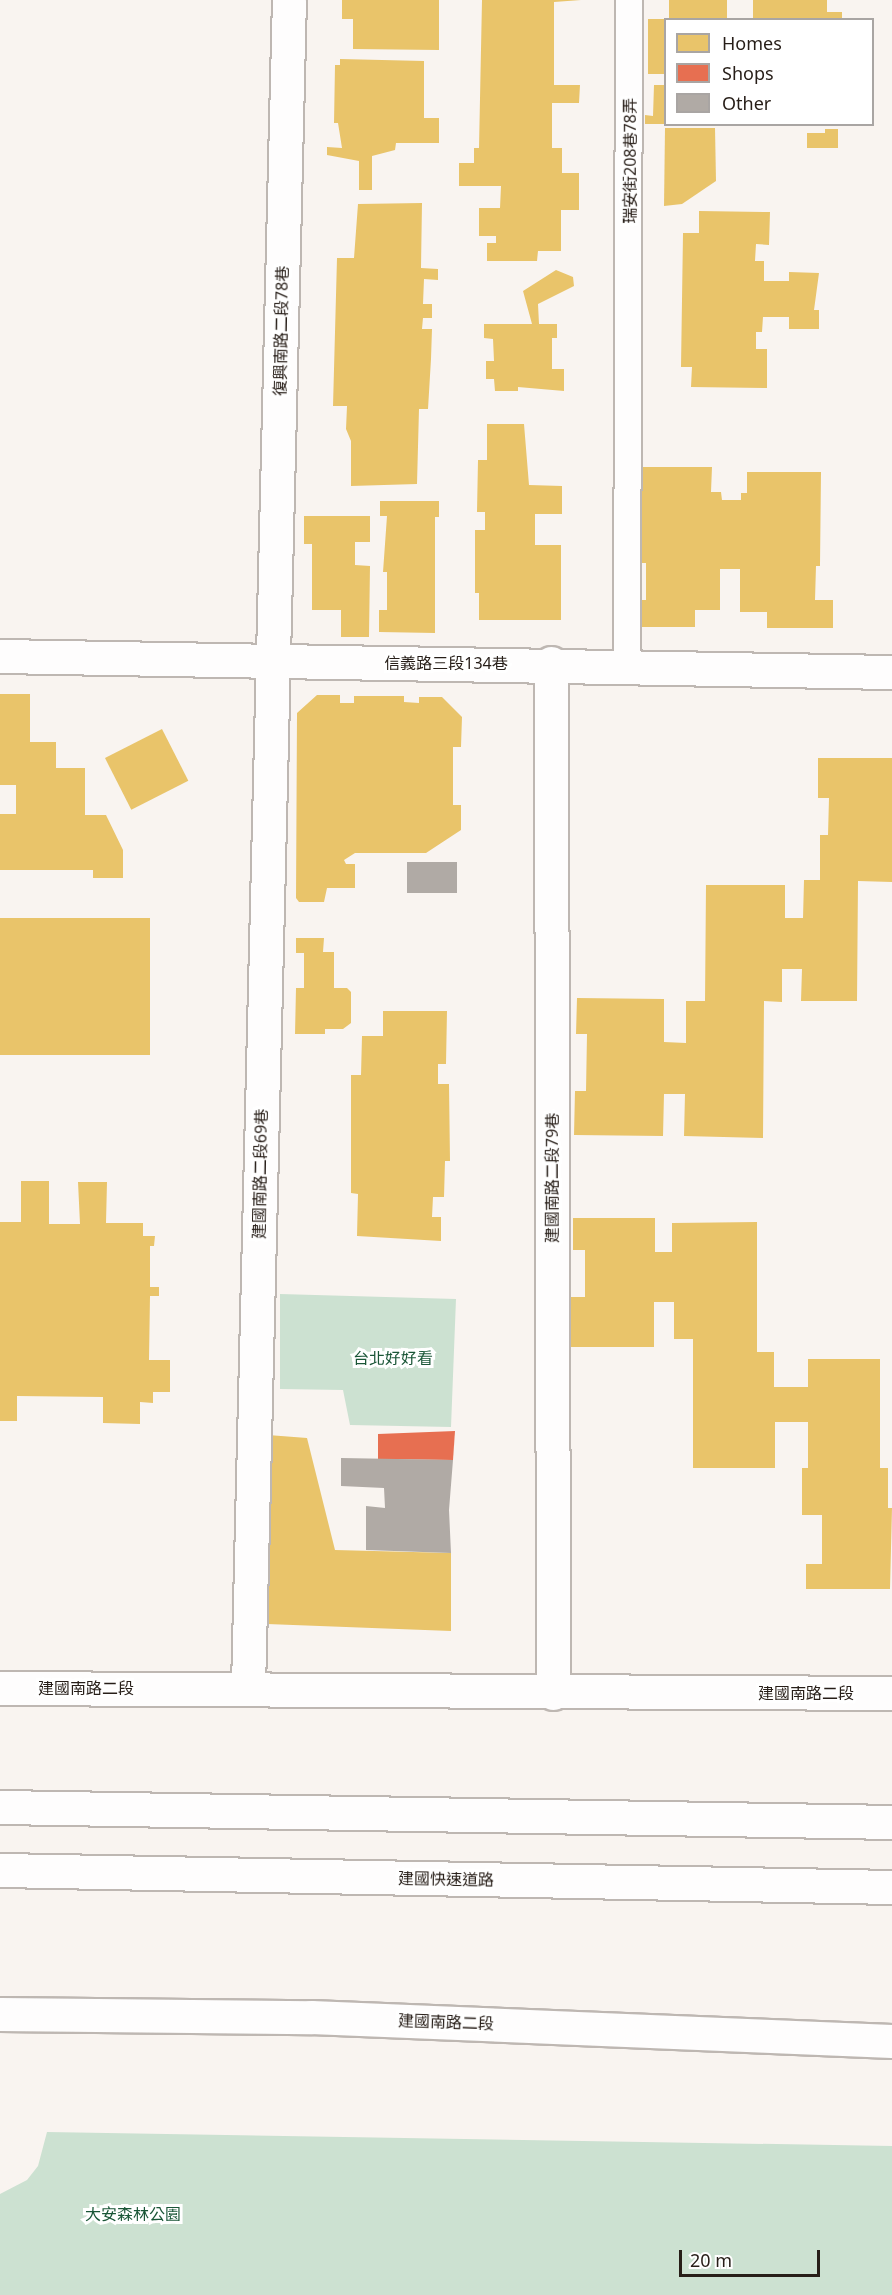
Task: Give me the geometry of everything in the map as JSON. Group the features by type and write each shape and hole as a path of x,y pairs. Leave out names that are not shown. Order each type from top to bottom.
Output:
{"main road":[{"name":"復興南路二段78巷","path":"273,661 289,0"},
{"name":"信義路三段134巷","path":"0,656 551,663 892,672"},
{"name":"建國南路二段69巷","path":"248,1687 273,661"},
{"name":"建國南路二段79巷","path":"551,663 553,1693"},
{"name":"建國南路二段","path":"0,1688 248,1687 553,1693 892,1693"},
{"path":"0,1807 892,1822"},
{"name":"建國快速道路","path":"0,1870 892,1887"},
{"name":"建國南路二段","path":"0,2014 311,2017 892,2040"}],"lane":[{"name":"瑞安街208巷78弄","path":"627,665 630,321 629,0"}],"green space":[{"name":"台北好好看","path":"280,1294 456,1299 451,1427 350,1425 343,1390 280,1389"},
{"name":"大安森林公園","path":"47,2132 892,2146 892,2295 0,2295 0,2194 27,2180 38,2166"}],"building: Homes":[{"path":"342,0 439,0 439,50 353,49 353,19 342,19"},
{"path":"482,0 581,0 554,2 554,85 580,85 579,103 552,103 552,148 562,148 562,173 579,173 579,210 561,210 561,251 538,251 537,261 487,261 487,243 496,243 496,236 479,236 479,208 500,208 501,186 459,186 459,163 474,163 474,148 479,148"},
{"path":"669,0 727,0 727,18 669,18"},
{"path":"753,0 827,0 827,12 842,12 842,18 753,18"},
{"path":"648,19 664,19 664,74 648,74"},
{"path":"340,59 424,61 424,118 439,118 439,143 396,143 395,150 372,156 372,190 359,190 359,161 327,155 327,147 342,148 338,123 334,123 335,65 340,65"},
{"path":"654,85 664,85 664,124 645,124 645,115 653,116"},
{"path":"665,128 715,128 716,181 682,204 664,206"},
{"path":"825,129 838,129 838,148 807,148 807,133 825,133"},
{"path":"422,203 421,268 438,269 438,280 424,279 423,304 432,304 432,318 423,318 422,329 432,329 431,359 428,409 419,409 417,484 351,486 351,441 346,429 347,406 333,406 337,258 354,258 358,204"},
{"path":"699,211 770,212 769,245 756,244 755,261 764,261 764,281 789,281 789,272 819,273 814,310 819,310 819,329 789,329 789,317 763,317 762,332 756,332 756,349 767,349 767,388 691,387 692,367 681,367 683,233 699,233"},
{"path":"556,270 573,277 574,286 538,304 539,324 557,324 557,338 552,338 552,369 564,369 564,391 518,387 518,391 495,391 494,379 486,379 486,361 494,361 493,339 484,338 484,324 532,324 523,291"},
{"path":"487,424 524,424 529,485 562,486 562,514 535,514 535,545 561,545 561,620 479,620 479,593 475,593 475,530 485,530 485,512 477,512 478,460 487,460"},
{"path":"641,467 712,467 711,492 721,492 722,500 741,500 741,493 747,493 747,472 821,472 820,566 816,566 815,600 833,600 833,628 767,628 767,612 740,612 740,569 720,569 720,610 695,610 695,627 632,627 632,600 646,600 646,563 640,563"},
{"path":"380,501 439,501 439,517 435,517 435,633 379,632 379,610 387,610 387,572 383,572 387,516 380,516"},
{"path":"304,516 370,516 370,542 355,542 355,565 370,566 369,637 341,637 341,610 312,610 312,544 304,544"},
{"path":"0,694 30,694 30,742 56,742 56,768 85,768 85,815 106,815 123,850 123,878 93,878 93,870 0,870 0,814 16,814 16,785 0,785"},
{"path":"317,695 340,695 340,703 354,703 354,696 404,696 404,702 419,703 419,697 442,697 462,717 461,747 453,747 453,805 461,805 461,830 426,853 355,853 344,860 346,864 355,864 355,888 327,888 324,902 299,902 296,898 297,713"},
{"path":"162,729 188,781 131,810 105,758"},
{"path":"818,758 892,758 892,882 858,881 857,1001 801,1001 802,969 782,969 782,1002 764,1001 763,1138 684,1136 685,1094 664,1094 663,1136 574,1135 575,1091 586,1091 587,1034 576,1034 577,998 664,999 664,1042 686,1043 686,1001 705,1001 706,885 785,885 785,918 803,918 804,880 820,880 820,835 828,835 829,798 818,798"},
{"path":"0,918 150,918 150,1055 0,1055"},
{"path":"296,938 324,938 323,952 334,952 334,988 347,988 351,992 351,1023 343,1029 325,1029 325,1034 295,1034 296,988 304,988 304,953 296,953"},
{"path":"383,1011 447,1011 446,1064 438,1064 438,1084 449,1084 450,1161 445,1161 444,1197 433,1197 432,1217 441,1217 441,1241 357,1236 358,1194 351,1193 351,1075 361,1075 362,1036 383,1036"},
{"path":"21,1181 49,1181 49,1224 80,1224 78,1182 107,1182 106,1223 143,1223 143,1236 155,1236 154,1246 150,1246 150,1287 159,1287 159,1296 150,1296 149,1360 170,1360 170,1392 153,1392 153,1403 140,1402 140,1424 103,1423 103,1397 17,1396 17,1421 0,1421 0,1222 21,1222"},
{"path":"573,1218 655,1218 655,1252 672,1252 672,1223 757,1222 757,1352 774,1352 774,1387 808,1387 808,1359 880,1359 880,1468 888,1468 888,1508 892,1508 890,1589 806,1589 806,1564 822,1564 822,1515 802,1515 802,1468 808,1468 808,1422 775,1422 775,1468 693,1468 693,1339 674,1339 674,1302 654,1302 654,1347 571,1347 571,1297 585,1297 585,1250 573,1250"},
{"path":"268,1435 307,1438 335,1550 451,1553 451,1631 267,1624"}],"building: Shops":[{"path":"455,1431 453,1460 378,1459 378,1434"}],"building: Other":[{"path":"407,862 457,862 457,893 407,893"},
{"path":"341,1458 453,1460 449,1510 451,1553 366,1550 366,1506 385,1508 384,1488 341,1486"}]}
